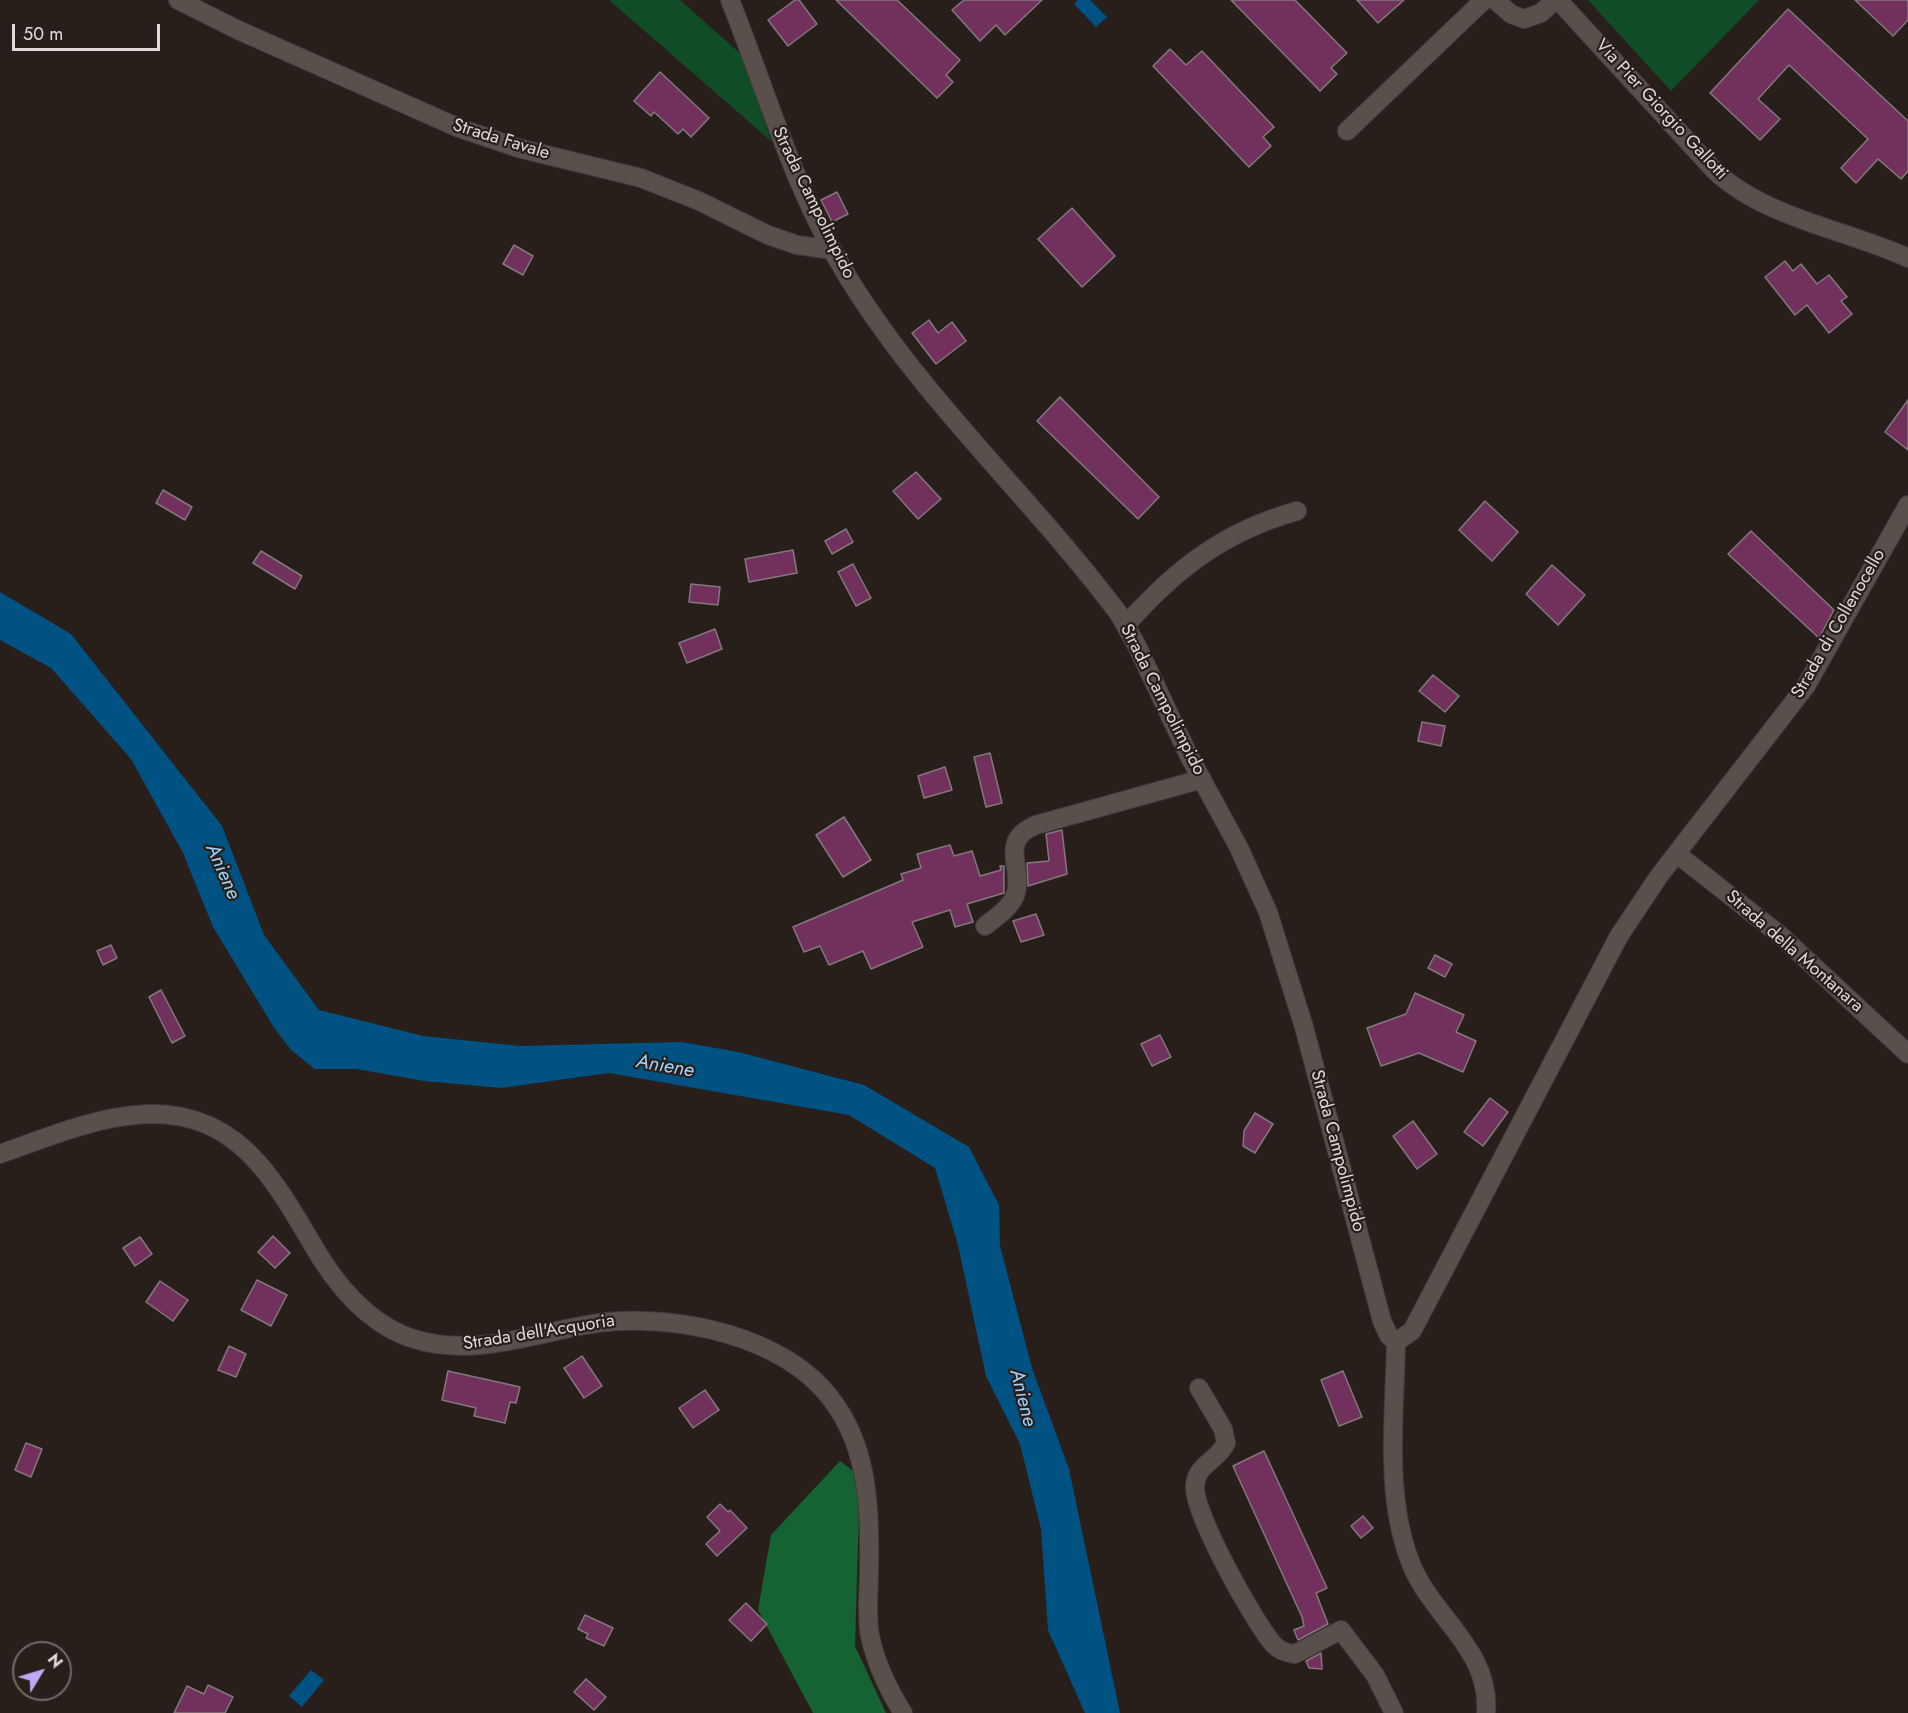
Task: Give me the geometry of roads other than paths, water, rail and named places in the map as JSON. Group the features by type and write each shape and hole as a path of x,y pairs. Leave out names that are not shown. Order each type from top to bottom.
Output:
{"street":[{"name":"Strada Favale","path":"178,0 238,30 459,128 518,148 641,178 699,201 768,235 797,244 833,250"},
{"path":"1347,131 1484,0"},
{"name":"Via Pier Giorgio Gallotti","path":"1495,0 1511,14 1524,20 1541,13 1557,0 1715,171 1736,189 1764,203 1908,258"},
{"name":"Strada Campolimpido","path":"734,2 777,132 833,250 860,296 914,371 1103,594 1126,625 1252,874 1276,935 1304,1027 1382,1321 1386,1332 1396,1342"},
{"name":"Strada di Collenocello","path":"1396,1342 1412,1331 1619,936 1677,854 1806,686 1908,505"},
{"path":"1126,625 1168,581 1211,548 1248,527 1298,511"},
{"path":"985,926 1006,909 1014,896 1017,883 1015,846 1025,831 1036,825 1202,779"},
{"name":"Strada della Montanara","path":"1677,854 1780,935 1908,1054"},
{"name":"Strada dell'Acquoria","path":"0,1154 106,1118 157,1114 194,1119 224,1134 247,1151 264,1170 344,1290 385,1325 405,1336 451,1346 480,1346 588,1324 640,1320 673,1323 735,1337 757,1344 794,1364 817,1382 835,1404 848,1422 860,1451 868,1536 870,1634 885,1682 903,1713"},
{"path":"1396,1342 1393,1464 1404,1543 1423,1588 1476,1659 1486,1688 1486,1713"},
{"path":"1198,1388 1226,1438 1222,1451 1200,1470 1195,1483 1196,1500 1235,1582 1269,1638 1283,1652 1299,1653 1341,1630 1371,1667 1394,1713"}],"water":[{"path":"1078,0 1090,0 1107,17 1096,27 1074,4"},
{"name":"Aniene","path":"0,592 71,634 222,826 264,935 319,1010 423,1036 520,1046 682,1042 738,1052 864,1085 969,1147 999,1205 1000,1246 1032,1368 1069,1469 1120,1713 1085,1713 1048,1630 1041,1529 1020,1444 986,1376 958,1245 935,1168 849,1115 609,1073 501,1088 424,1081 357,1069 315,1069 291,1050 273,1026 213,927 183,853 131,759 51,668 0,640"},
{"path":"311,1670 324,1680 302,1707 289,1696"}]}
